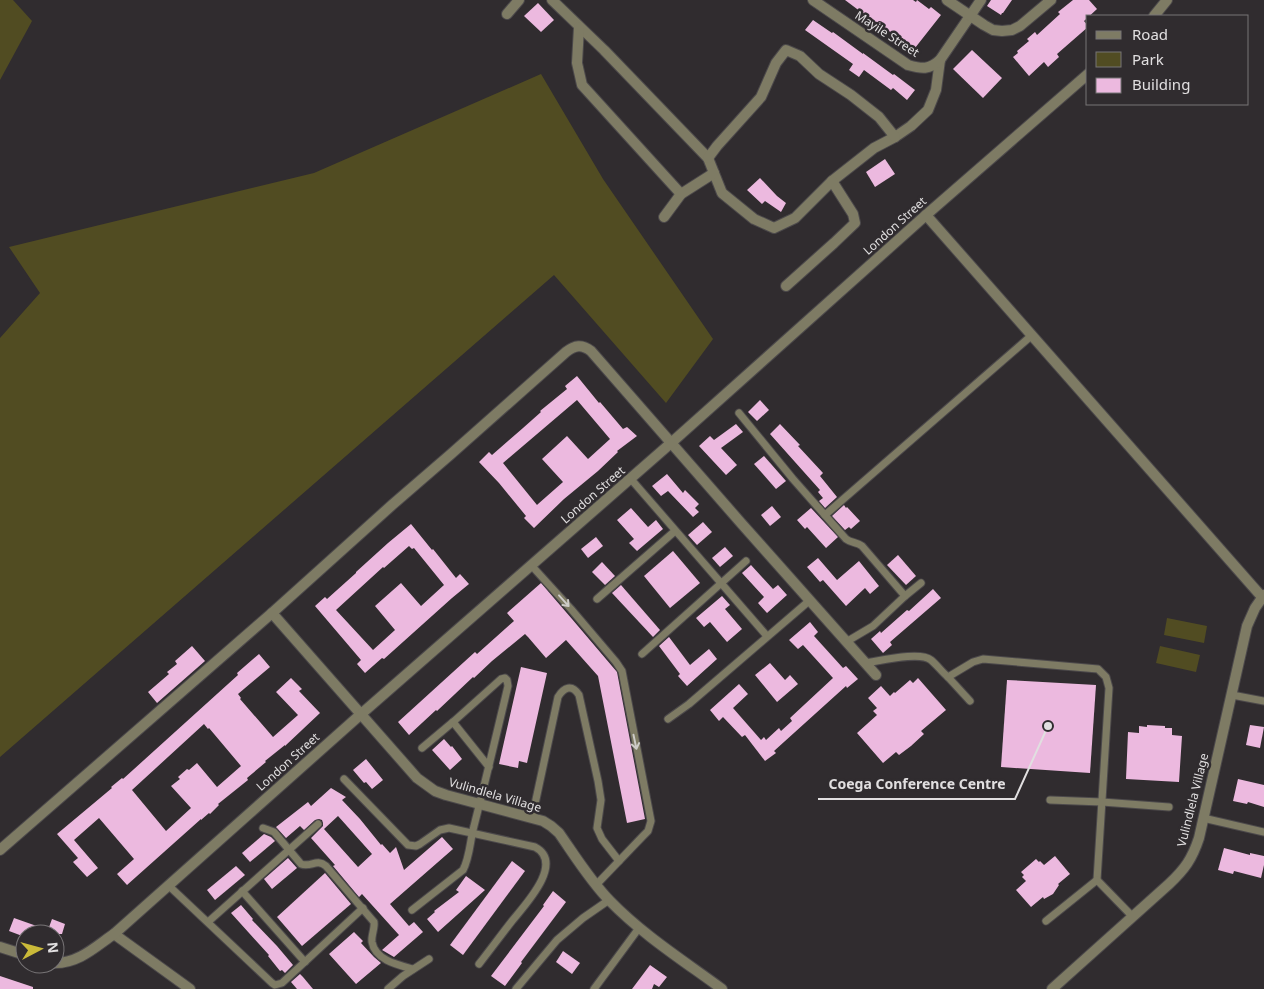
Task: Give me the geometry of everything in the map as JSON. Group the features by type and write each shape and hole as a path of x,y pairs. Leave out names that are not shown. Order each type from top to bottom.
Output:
{"street":[{"path":"507,14 519,0"},
{"path":"552,0 580,26 708,158 722,193 754,219 774,228 795,218 832,181 874,148 911,126 928,110 936,90 940,60 981,0"},
{"name":"Mayile Street","path":"813,0 908,65 926,68 934,66 940,60"},
{"path":"947,0 993,30 1002,31 1012,30 1020,26 1052,0"},
{"path":"1155,15 1167,0"},
{"path":"580,26 577,63 582,86 681,194"},
{"path":"708,158 761,97 776,63 786,50 800,56 819,74 851,94 879,117 895,137"},
{"name":"London Street","path":"65,963 82,957 114,934 360,715 671,443 926,215 1086,76"},
{"path":"664,217 681,194 714,173"},
{"path":"786,286 855,223 853,214 832,181"},
{"path":"926,215 1031,336 1263,596"},
{"path":"0,850 575,346 583,346 591,351 876,675"},
{"name":"Vulindlela Village","path":"1052,989 1182,872 1195,850 1247,626 1263,596"},
{"name":"Vulindlela Village","path":"272,613 417,778 436,791 446,795 543,821 552,826 609,900 640,928 722,989"},
{"path":"114,934 190,989"},
{"path":"0,947 15,952"}],"lane":[{"path":"824,515 1031,336"},
{"path":"739,413 824,515 846,539 862,546 905,596"},
{"path":"630,478 768,636"},
{"path":"597,599 676,531"},
{"path":"642,654 746,561"},
{"path":"532,565 622,671 650,821 648,831 596,885"},
{"path":"846,642 873,626 921,583"},
{"path":"668,719 689,704 809,600"},
{"path":"865,663 923,656 931,659 970,701"},
{"path":"948,677 983,658 1098,668 1106,676 1109,688 1097,880 1046,921"},
{"path":"412,910 462,870 467,862 472,833 508,686 507,680 505,678 501,679 422,748"},
{"path":"532,818 558,697 565,689 572,688 579,695 598,781 601,800 597,828 619,861"},
{"path":"1232,695 1264,702"},
{"path":"453,722 489,767"},
{"path":"344,779 408,845 416,846 444,828 535,847 540,850 545,859 544,874 536,891 479,964"},
{"path":"1050,800 1169,807"},
{"path":"1203,818 1264,832"},
{"path":"208,922 318,824"},
{"path":"263,828 274,832 297,861 304,865 322,863 374,922 372,942 377,952 391,962 413,969"},
{"path":"1097,880 1133,917"},
{"path":"168,885 275,985 282,983 363,908"},
{"path":"242,891 305,962"},
{"path":"516,989 557,940 583,918 609,900"},
{"path":"594,989 640,928"},
{"path":"388,989 403,976 429,959"}],"green space":[{"path":"0,0 13,0 32,21 0,80"},
{"path":"541,74 603,179 713,339 666,403 554,275 0,757 0,338 40,293 9,247 314,173"},
{"path":"1167,618 1207,626 1204,643 1164,635"},
{"path":"1160,646 1200,655 1196,672 1156,663"}],"building":[{"path":"845,0 913,0 916,2 917,0 941,15 915,48"},
{"path":"991,0 1012,0 1001,15 987,6"},
{"path":"1073,0 1089,0 1097,9 1090,15 1086,15 1084,21 1086,29 1057,54 1059,57 1048,67 1044,62 1029,76 1013,57 1029,41 1027,39 1035,32 1037,35 1060,14 1058,12"},
{"path":"538,3 554,20 541,32 524,16"},
{"path":"813,20 915,90 907,100 893,88 891,90 864,70 859,77 849,70 853,64 805,30"},
{"path":"972,50 1002,78 983,98 953,69"},
{"path":"885,159 895,174 875,187 866,172"},
{"path":"760,178 786,203 781,212 765,201 762,204 747,190"},
{"path":"577,376 623,429 627,427 637,436 617,451 598,471 564,499 534,528 524,518 526,516 499,483 479,462 489,452 492,455 523,428 567,389 565,386","holes":["577,400 610,439 588,459 567,436 542,459 563,482 537,505 503,463"]},
{"path":"760,400 769,410 757,421 748,412"},
{"path":"736,424 743,432 721,448 737,465 726,475 699,446 710,436 714,440"},
{"path":"780,424 823,473 820,476 837,497 825,508 819,501 823,498 818,492 820,490 770,434"},
{"path":"764,456 786,481 776,489 754,464"},
{"path":"667,474 683,493 685,490 699,504 695,508 699,512 693,517 668,491 661,496 652,486"},
{"path":"844,505 860,521 851,529 849,527 845,530 832,516"},
{"path":"772,506 781,517 770,526 761,515"},
{"path":"631,508 648,527 656,520 663,529 637,551 629,543 634,539 617,520"},
{"path":"811,508 838,537 826,548 807,527 805,529 797,520"},
{"path":"703,522 712,532 697,545 688,535"},
{"path":"411,524 456,578 460,574 469,584 384,659 382,658 365,673 357,664 361,660 315,606 325,597 327,599","holes":["409,546 412,549 414,548 444,585 421,606 401,583 375,606 395,630 373,650 336,610"]},
{"path":"596,537 603,546 588,558 581,549"},
{"path":"725,547 733,556 720,567 712,558"},
{"path":"673,551 700,583 670,608 644,576"},
{"path":"898,555 916,576 906,585 887,565"},
{"path":"818,558 837,580 859,561 879,586 870,594 865,588 846,606 823,580 820,582 807,567"},
{"path":"602,562 615,576 605,585 592,572"},
{"path":"751,565 773,589 778,585 787,595 767,613 758,603 764,597 742,573"},
{"path":"541,583 617,672 645,819 627,823 598,676 566,640 546,658 525,634 473,677 409,735 398,722 475,652 477,654 514,621 507,613"},
{"path":"621,585 660,630 653,637 612,593"},
{"path":"933,589 941,598 890,642 892,645 883,653 871,639 880,631 881,633 907,610 909,611"},
{"path":"722,596 730,605 725,609 742,629 727,642 710,622 704,627 696,618"},
{"path":"810,622 818,632 814,636 843,668 846,666 858,679 847,688 846,686 774,751 776,753 765,761 745,735 742,737 723,717 719,721 710,710 739,684 748,694 733,708 761,740 764,737 766,740 779,728 781,731 792,721 790,718 833,678 803,645 798,649 789,640"},
{"path":"669,637 690,665 709,649 717,659 687,686 678,676 680,674 659,646"},
{"path":"192,646 205,661 157,703 148,692 169,674 167,672 177,664 175,661"},
{"path":"259,654 270,667 238,694 240,699 273,737 298,715 276,692 291,678 302,689 299,691 320,713 285,746 265,761 247,778 248,780 218,804 210,814 201,819 127,885 117,874 134,859 99,818 74,840 98,868 87,877 73,862 78,858 57,834 111,787 123,779 238,675 237,673","holes":["204,724 241,766 217,787 197,763 189,770 187,769 178,777 180,779 171,786 191,808 166,831 132,790"]},
{"path":"770,663 785,680 790,675 798,684 777,702 755,675"},
{"path":"521,667 547,673 527,763 519,761 518,768 499,764"},
{"path":"918,678 946,710 921,731 924,734 911,746 899,755 896,752 883,763 857,733 877,715 873,711 877,708 868,698 881,686 890,696 910,680 913,683"},
{"path":"1007,680 1096,685 1090,773 1001,767"},
{"path":"1147,725 1172,728 1172,735 1182,736 1179,782 1126,779 1128,732 1139,733 1139,726 1147,727"},
{"path":"1250,725 1264,727 1260,748 1246,745"},
{"path":"444,739 462,759 450,770 432,750"},
{"path":"366,759 383,780 372,789 353,770"},
{"path":"1238,779 1264,785 1264,807 1248,802 1247,804 1233,801"},
{"path":"331,788 346,797 342,800 381,845 390,853 396,847 404,870 442,837 453,849 390,904 409,926 414,922 423,932 394,957 382,950 399,935 362,894 359,897 333,866 335,865 311,838 323,826 322,820 315,820 304,830 300,826 286,838 276,827 308,802 311,806","holes":["338,816 372,854 358,867 324,829"]},
{"path":"264,834 275,841 250,862 242,853"},
{"path":"1224,848 1250,855 1250,853 1264,856 1261,878 1234,871 1233,874 1218,870"},
{"path":"1055,856 1070,874 1058,884 1053,894 1044,899 1043,897 1031,907 1016,890 1026,881 1022,877 1024,875 1021,872 1036,859 1044,865"},
{"path":"288,858 297,868 272,889 264,879"},
{"path":"512,861 525,871 463,955 450,945"},
{"path":"236,866 245,875 215,900 207,890"},
{"path":"325,873 351,904 302,946 277,917"},
{"path":"466,876 485,890 438,932 427,919 434,911 459,892 456,890"},
{"path":"553,891 566,902 505,986 491,976 544,906"},
{"path":"241,905 252,920 293,965 285,973 282,970 280,971 269,955 231,913"},
{"path":"14,918 31,924 15,924 15,933 9,931"},
{"path":"52,919 65,924 50,924"},
{"path":"354,932 363,941 361,943 381,963 356,984 329,954"},
{"path":"563,951 580,963 572,974 556,962"},
{"path":"650,965 667,977 659,987 654,984 652,989 632,989"},
{"path":"300,974 313,989 297,989 291,982"},
{"path":"0,976 33,987 33,989 0,989"}],"place":[{"name":"Coega Conference Centre","path":"1048,726"}]}
